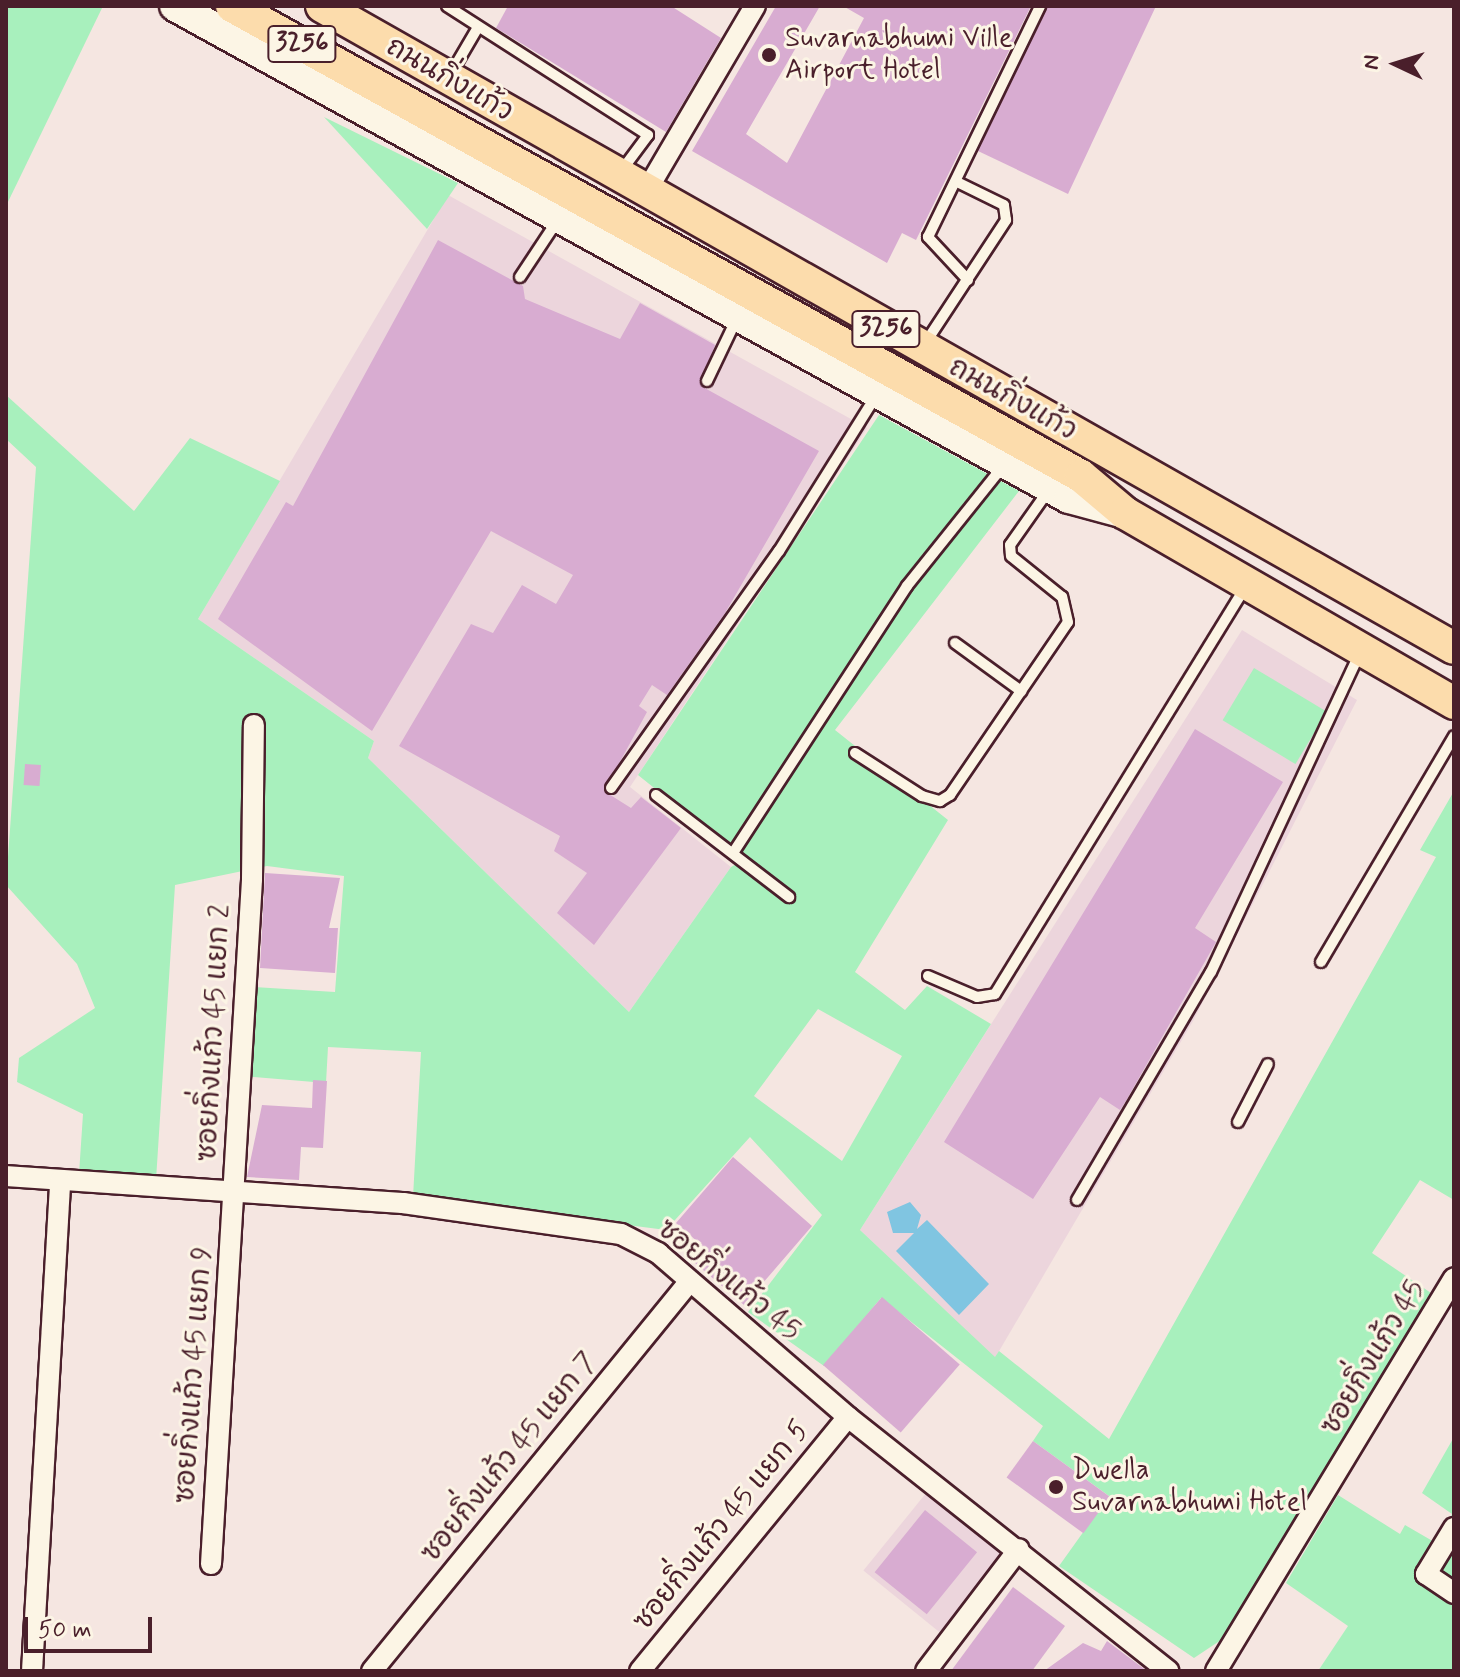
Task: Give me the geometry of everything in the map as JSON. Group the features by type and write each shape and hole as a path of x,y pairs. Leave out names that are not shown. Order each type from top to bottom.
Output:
{"main road":[{"name":"ถนนกิ่งแก้ว","path":"175,6 1050,488 1125,513"},
{"name":"ถนนกิ่งแก้ว","path":"232,6 1081,476 1125,513 1454,703"},
{"name":"ถนนกิ่งแก้ว","path":"322,6 922,350 1454,648"}],"street":[{"path":"647,190 746,9"},
{"name":"ซอยกิ่งแก้ว 45 แยก 2","path":"235,1191 252,879 254,725"},
{"name":"ซอยกิ่งแก้ว 45","path":"6,1176 235,1191 575,1224 621,1234 690,1281 848,1417 1019,1549 1168,1671"},
{"path":"32,1671 60,1181"},
{"name":"ซอยกิ่งแก้ว 45 แยก 9","path":"211,1564 235,1191"},
{"name":"ซอยกิ่งแก้ว 45","path":"1216,1671 1454,1278"},
{"name":"ซอยกิ่งแก้ว 45 แยก 7","path":"372,1671 690,1281"},
{"name":"ซอยกิ่งแก้ว 45 แยก 5","path":"640,1671 848,1417"},
{"path":"1454,1528 1426,1574 1454,1593"},
{"path":"926,1671 1019,1549"}],"lane":[{"path":"447,6 477,29 648,135 618,175"},
{"path":"968,280 927,242 1040,6"},
{"path":"447,80 477,29"},
{"path":"922,350 968,280 1007,212 957,182"},
{"path":"520,277 558,219"},
{"path":"707,381 738,316"},
{"path":"611,788 779,551 877,394"},
{"path":"733,853 907,586 1005,463"},
{"path":"855,753 940,801 1021,691 1070,609 1011,556 1010,545 1050,488"},
{"path":"928,976 977,997 995,994 1247,583"},
{"path":"955,643 1021,691"},
{"path":"1077,1200 1211,972 1362,648"},
{"path":"1321,962 1454,736"},
{"path":"656,795 789,897"},
{"path":"1238,1122 1268,1064"}],"shaded area":[{"path":"448,195 867,428 630,787 731,867 629,1012 368,758 374,741 198,619"},
{"path":"1242,630 1357,700 1193,1021 995,1358 860,1230"},
{"path":"927,1492 1006,1556 943,1635 863,1570"}],"green space":[{"path":"6,6 103,6 6,206"},
{"path":"324,117 458,183 427,229"},
{"path":"6,395 134,511 190,438 280,481 198,619 374,741 368,758 629,1012 731,867 744,860 638,775 879,415 1019,491 835,730 948,820 855,972 905,1010 927,986 991,1024 860,1230 995,1357 999,1351 1109,1439 1436,857 1420,850 1454,791 1454,1200 1420,1180 1372,1253 1431,1293 1221,1640 1194,1658 1059,1566 1109,1496 1033,1441 1043,1426 881,1298 824,1366 748,1312 822,1215 750,1137 666,1230 413,1197 421,1052 328,1047 326,1083 242,1076 252,987 335,992 344,876 267,866 175,885 156,1180 79,1174 83,1114 17,1082 19,1058 95,1008 77,964 6,885 36,467 6,439","holes":["818,1009 902,1056 842,1161 754,1096"]},
{"path":"1254,668 1327,712 1295,764 1223,720"},
{"path":"1454,1437 1454,1671 1318,1671 1348,1626 1286,1583 1338,1495 1400,1534 1405,1525 1436,1543 1452,1514 1422,1493"}],"water":[{"path":"910,1202 921,1215 917,1229 927,1220 989,1284 959,1315 896,1251 914,1233 893,1233 887,1212"}],"building":[{"path":"508,6 671,6 721,38 666,132 496,28"},
{"path":"776,6 820,6 746,134 787,163 864,18 843,6 1031,6 916,240 902,233 887,263 692,151"},
{"path":"1048,6 1156,6 1068,194 978,151"},
{"path":"438,240 523,286 525,299 620,339 640,303 715,345 701,386 819,451 725,613 667,695 652,685 639,706 647,712 604,791 631,808 641,797 681,828 594,945 557,913 587,873 554,851 560,836 399,746 471,624 493,633 522,585 556,604 573,575 491,531 372,731 218,619 286,502 293,506"},
{"path":"1195,729 1283,782 1195,928 1216,942 1127,1099 1120,1110 1100,1097 1033,1199 944,1142"},
{"path":"25,764 41,765 39,786 24,785"},
{"path":"265,873 340,878 329,928 338,928 335,973 260,968"},
{"path":"313,1080 327,1081 323,1148 301,1147 299,1180 247,1177 262,1105 312,1108"},
{"path":"733,1157 812,1226 744,1305 688,1257 699,1243 676,1223"},
{"path":"882,1297 960,1365 901,1432 823,1365"},
{"path":"1033,1441 1110,1497 1083,1533 1007,1477"},
{"path":"925,1510 977,1552 927,1614 875,1572"},
{"path":"1013,1587 1065,1626 1032,1671 951,1671"},
{"path":"1107,1641 1147,1671 1044,1671 1083,1643 1101,1651"}],"place":[{"name":"Suvarnabhumi Ville Airport Hotel","path":"769,55"},
{"name":"Dwella Suvarnabhumi Hotel","path":"1056,1487"}]}
